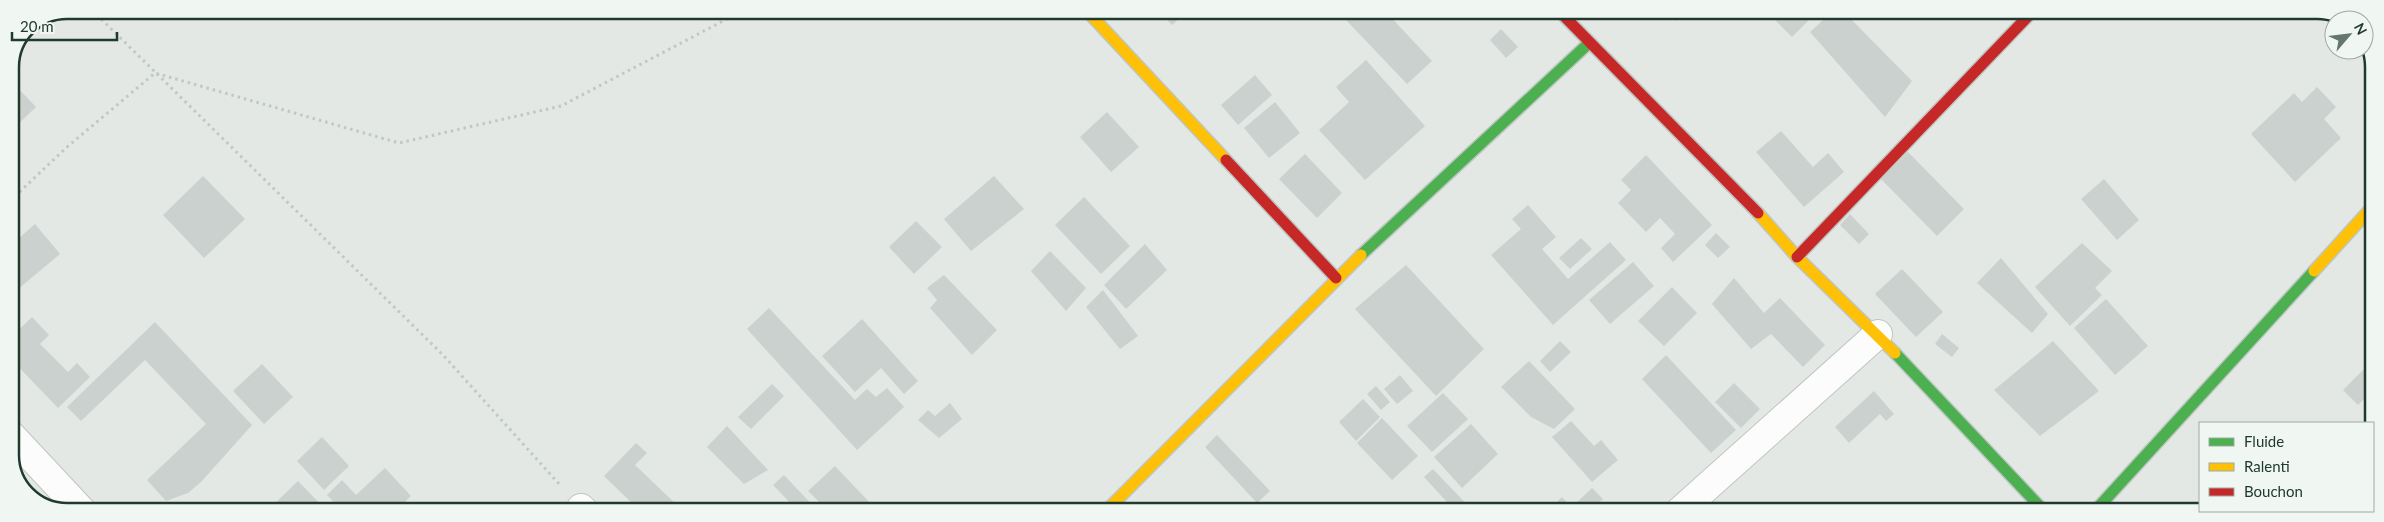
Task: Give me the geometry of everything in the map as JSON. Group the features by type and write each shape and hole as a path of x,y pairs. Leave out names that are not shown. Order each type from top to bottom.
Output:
{"street":[{"path":"1094,19 1336,278"},
{"path":"1566,19 1764,219 1797,257 1878,334 2037,503"},
{"path":"1797,257 2025,19"},
{"path":"1114,503 1336,278 1589,43"},
{"path":"2102,503 2365,215"},
{"path":"1689,503 1878,334"},
{"path":"19,444 75,503"}],"path":[{"path":"101,19 443,356 576,503"},
{"path":"155,73 399,144 561,106 727,19"},
{"path":"19,192 67,146 155,73"}],"building":[{"path":"1166,19 1179,19 1172,25"},
{"path":"1393,19 1432,61 1407,84 1346,20"},
{"path":"1774,19 1810,19 1792,37"},
{"path":"1824,19 1851,19 1912,81 1885,117 1810,32"},
{"path":"1501,29 1518,47 1506,58 1490,40"},
{"path":"1366,60 1425,126 1365,180 1319,130 1349,102 1336,87"},
{"path":"1255,75 1272,95 1238,125 1221,105"},
{"path":"2317,87 2336,107 2324,119 2341,138 2295,182 2251,134 2294,93 2302,102"},
{"path":"19,89 36,107 19,123"},
{"path":"1275,102 1300,133 1269,158 1244,128"},
{"path":"1107,112 1139,147 1111,172 1080,137"},
{"path":"1781,131 1813,167 1828,153 1844,172 1804,207 1756,152"},
{"path":"1908,152 1964,209 1937,236 1881,179"},
{"path":"1305,154 1342,193 1317,218 1279,179"},
{"path":"1646,155 1712,225 1673,262 1661,248 1675,234 1660,218 1646,232 1618,203 1631,190 1621,180"},
{"path":"203,176 245,219 204,258 163,215"},
{"path":"994,176 1024,209 971,251 944,219"},
{"path":"2104,179 2139,220 2117,240 2081,199"},
{"path":"1084,197 1130,246 1101,274 1055,225"},
{"path":"1528,205 1556,237 1542,249 1568,279 1610,242 1626,260 1553,325 1491,255 1521,229 1512,219"},
{"path":"1850,214 1869,234 1859,244 1840,225"},
{"path":"916,221 942,247 914,274 889,247"},
{"path":"35,224 60,254 19,288 19,238"},
{"path":"1716,233 1730,247 1718,258 1705,245"},
{"path":"1581,238 1592,249 1570,269 1559,258"},
{"path":"2082,243 2112,271 2095,288 2102,295 2070,326 2035,287"},
{"path":"1145,244 1167,270 1126,309 1104,285"},
{"path":"1050,251 1086,288 1066,311 1031,271"},
{"path":"2001,258 2048,314 2032,333 1977,283"},
{"path":"1633,262 1654,286 1610,324 1589,300"},
{"path":"1406,265 1484,349 1436,396 1355,309"},
{"path":"1902,269 1943,312 1916,337 1875,294"},
{"path":"944,275 997,330 972,355 930,308 937,300 927,288"},
{"path":"1734,278 1764,313 1780,298 1825,345 1803,367 1771,334 1751,349 1712,304"},
{"path":"1672,287 1697,313 1664,346 1638,321"},
{"path":"1103,290 1138,336 1120,349 1086,307"},
{"path":"2106,299 2148,346 2115,375 2074,328"},
{"path":"769,308 855,400 867,389 876,397 887,388 904,407 857,450 747,329"},
{"path":"32,317 49,335 40,344 68,372 77,363 90,377 58,408 19,367 19,329"},
{"path":"862,319 918,381 904,394 881,368 855,392 822,356"},
{"path":"155,322 252,425 201,482 188,493 166,501 147,480 206,424 145,360 81,421 67,407"},
{"path":"1942,334 1959,348 1952,357 1935,344"},
{"path":"1560,341 1571,352 1550,372 1540,361"},
{"path":"2053,341 2099,391 2040,436 1994,390"},
{"path":"1666,355 1736,430 1711,453 1642,379"},
{"path":"1529,361 1575,409 1554,429 1531,417 1501,387"},
{"path":"262,364 293,397 264,424 233,391"},
{"path":"2365,368 2365,398 2358,405 2343,390"},
{"path":"1400,375 1413,391 1397,404 1384,389"},
{"path":"1734,383 1760,409 1741,428 1715,402"},
{"path":"772,384 784,396 751,429 738,417"},
{"path":"1376,386 1390,402 1381,410 1367,394"},
{"path":"1874,391 1894,414 1886,421 1880,414 1849,443 1835,427"},
{"path":"1443,393 1468,419 1432,452 1407,426"},
{"path":"1363,399 1380,417 1356,441 1339,422"},
{"path":"950,403 962,419 939,438 918,420 928,410 935,416"},
{"path":"1382,418 1418,456 1392,480 1357,443"},
{"path":"1571,421 1594,446 1601,440 1618,460 1592,482 1552,437"},
{"path":"1471,424 1498,454 1462,488 1434,457"},
{"path":"727,426 768,470 744,484 707,447"},
{"path":"1217,435 1270,491 1257,503 1205,447"},
{"path":"322,437 349,466 324,490 297,461"},
{"path":"636,443 647,453 635,465 675,503 632,503 604,476"},
{"path":"835,466 870,503 820,503 808,491"},
{"path":"385,468 411,496 404,503 334,503 327,495 342,480 356,495"},
{"path":"1433,469 1465,503 1448,503 1424,477"},
{"path":"784,475 810,503 790,503 773,485"},
{"path":"298,481 319,503 275,503"},
{"path":"1592,488 1603,499 1599,503 1576,503"},
{"path":"1562,497 1568,503 1556,503"}],"traffic: fast":[{"path":"1361,255 1589,43"},
{"path":"2102,503 2314,271"},
{"path":"1895,353 2037,503"}],"traffic: slow":[{"path":"1094,19 1226,160"},
{"path":"1758,213 1797,257 1895,353"},
{"path":"2314,271 2365,215"},
{"path":"1114,503 1361,255"}],"traffic: jam":[{"path":"1567,19 1758,213"},
{"path":"1797,257 2025,19"},
{"path":"1226,160 1336,278"}]}
